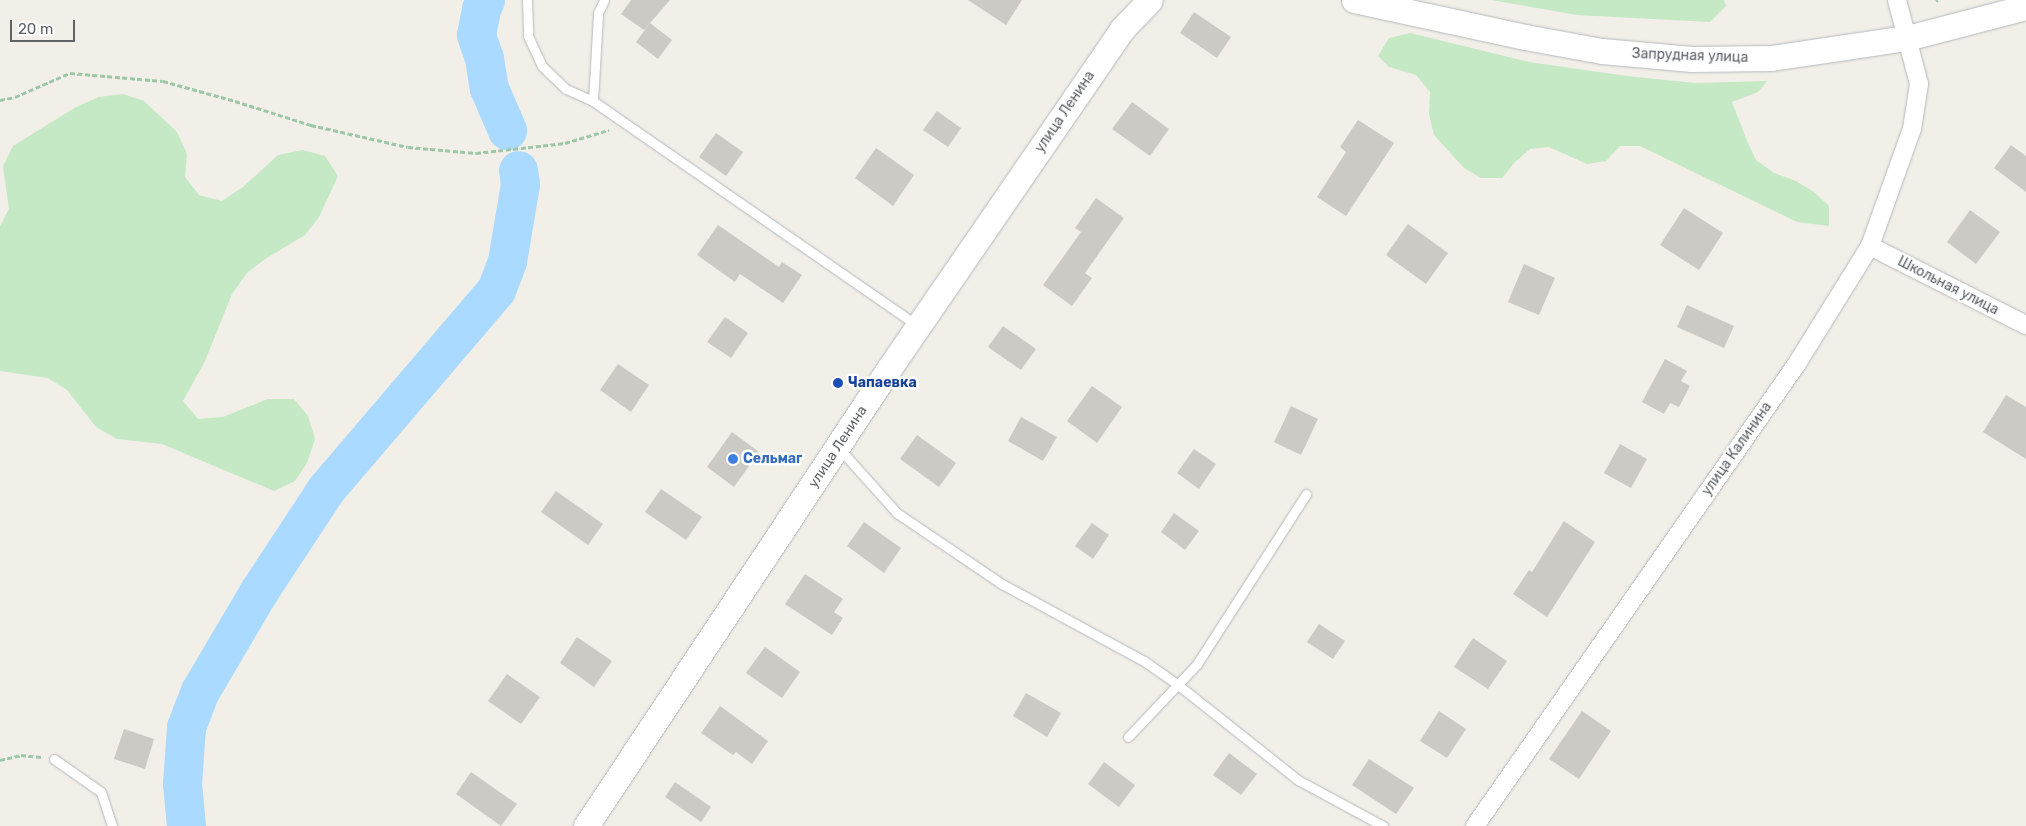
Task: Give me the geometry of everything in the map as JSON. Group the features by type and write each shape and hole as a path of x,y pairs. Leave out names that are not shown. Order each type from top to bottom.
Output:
{"street":[{"name":"улица Ленина","path":"586,826 918,327 1122,29 1150,0"},
{"name":"Запрудная улица","path":"1354,0 1420,11 1602,51 1692,59 1771,58 1907,38 2026,7"},
{"name":"улица Калинина","path":"1474,826 1796,365 1870,246 1912,129 1919,84 1897,0"},
{"name":"Школьная улица","path":"1870,246 2026,325"}],"lane":[{"path":"527,0 528,36 542,66 566,89 592,101 918,327"},
{"path":"592,101 598,13 604,0"},
{"path":"838,447 897,513 1002,584 1144,661 1177,684 1298,780 1383,826"},
{"path":"1128,737 1197,664 1306,494"},
{"path":"54,759 101,792 112,826"}],"path":[{"path":"0,100 15,97 70,73 163,81 311,125 408,147 476,153 565,143 626,125"},
{"path":"0,760 21,755 54,759"}],"green space":[{"path":"1491,0 1724,0 1726,6 1710,22 1577,15"},
{"path":"1410,33 1529,62 1627,76 1695,83 1767,81 1758,92 1732,102 1747,141 1756,160 1774,173 1796,181 1814,192 1829,206 1829,226 1797,222 1640,146 1620,146 1606,161 1587,164 1549,147 1530,149 1515,162 1502,178 1481,178 1464,168 1434,135 1429,114 1430,92 1416,75 1389,67 1378,56 1389,38"},
{"path":"123,94 144,101 177,132 187,154 185,177 199,195 222,201 243,187 278,155 303,150 325,156 338,176 319,217 305,235 265,259 247,273 232,294 205,361 183,401 198,419 223,417 268,399 294,399 308,416 315,439 307,463 295,481 274,491 162,444 117,439 96,427 67,390 48,378 0,371 0,226 9,209 3,166 13,146 76,107 99,97"}],"building":[{"path":"631,0 670,0 644,30 621,14"},
{"path":"968,0 1022,0 1006,25"},
{"path":"1194,12 1231,37 1217,58 1180,33"},
{"path":"650,23 672,40 658,59 636,42"},
{"path":"1132,102 1169,129 1150,156 1112,129"},
{"path":"937,111 961,128 948,147 923,130"},
{"path":"1358,120 1394,143 1346,216 1317,197 1346,152 1340,147"},
{"path":"716,133 743,152 726,176 699,157"},
{"path":"2011,145 2026,156 2026,192 1994,168"},
{"path":"876,148 914,175 893,206 855,178"},
{"path":"1096,198 1124,218 1085,273 1092,278 1072,306 1043,285 1081,232 1075,228"},
{"path":"1684,208 1723,233 1699,270 1660,245"},
{"path":"1970,210 2000,232 1976,264 1947,242"},
{"path":"1408,224 1448,253 1426,284 1386,255"},
{"path":"718,225 779,267 782,262 802,275 783,303 740,274 735,282 697,255"},
{"path":"1524,264 1555,278 1539,315 1508,302"},
{"path":"1687,305 1734,326 1724,348 1677,327"},
{"path":"725,317 748,333 731,358 707,342"},
{"path":"1003,326 1036,349 1021,370 988,347"},
{"path":"1665,359 1687,371 1681,381 1690,386 1679,407 1670,403 1664,414 1642,402"},
{"path":"618,364 649,385 631,412 600,390"},
{"path":"1092,386 1122,407 1097,443 1067,421"},
{"path":"2006,395 2026,407 2026,459 1983,432"},
{"path":"1291,406 1318,419 1301,455 1274,442"},
{"path":"1021,417 1057,437 1043,461 1008,441"},
{"name":"Сельмаг","path":"732,432 759,452 734,487 707,467"},
{"path":"917,435 956,463 939,487 900,459"},
{"path":"1620,444 1647,459 1631,488 1604,473"},
{"path":"1194,449 1216,464 1199,489 1177,473"},
{"path":"661,489 702,517 686,540 645,512"},
{"path":"556,491 603,524 588,545 541,512"},
{"path":"1174,513 1199,531 1185,550 1161,532"},
{"path":"1564,521 1595,542 1547,617 1513,594 1529,570 1532,572"},
{"path":"864,522 901,548 884,573 847,546"},
{"path":"1092,523 1109,535 1093,559 1075,546"},
{"path":"805,574 843,599 834,612 843,618 832,635 785,604"},
{"path":"1319,624 1345,641 1333,659 1307,642"},
{"path":"577,637 612,661 594,687 560,663"},
{"path":"1473,638 1507,661 1488,689 1454,667"},
{"path":"765,647 800,672 782,698 746,673"},
{"path":"507,674 540,697 521,724 488,701"},
{"path":"1026,693 1061,713 1047,737 1013,716"},
{"path":"720,706 768,741 752,764 736,752 733,755 701,733"},
{"path":"1439,711 1466,729 1447,758 1420,741"},
{"path":"1582,711 1611,731 1579,779 1549,759"},
{"path":"124,729 154,739 145,769 114,759"},
{"path":"1229,753 1257,774 1241,795 1213,775"},
{"path":"1369,759 1414,788 1396,814 1352,785"},
{"path":"1104,762 1135,785 1119,807 1088,784"},
{"path":"471,772 517,804 501,826 456,794"},
{"path":"675,782 711,807 701,822 665,797"}],"waterway":[{"path":"485,0 481,9 476,35 484,58 489,88 507,130"},
{"path":"186,826 182,783 186,727 200,691 259,591 326,489 496,290 507,261 520,184 518,170"}],"place":[{"name":"Чапаевка","path":"838,383"},
{"name":"Сельмаг","path":"733,459"}]}
